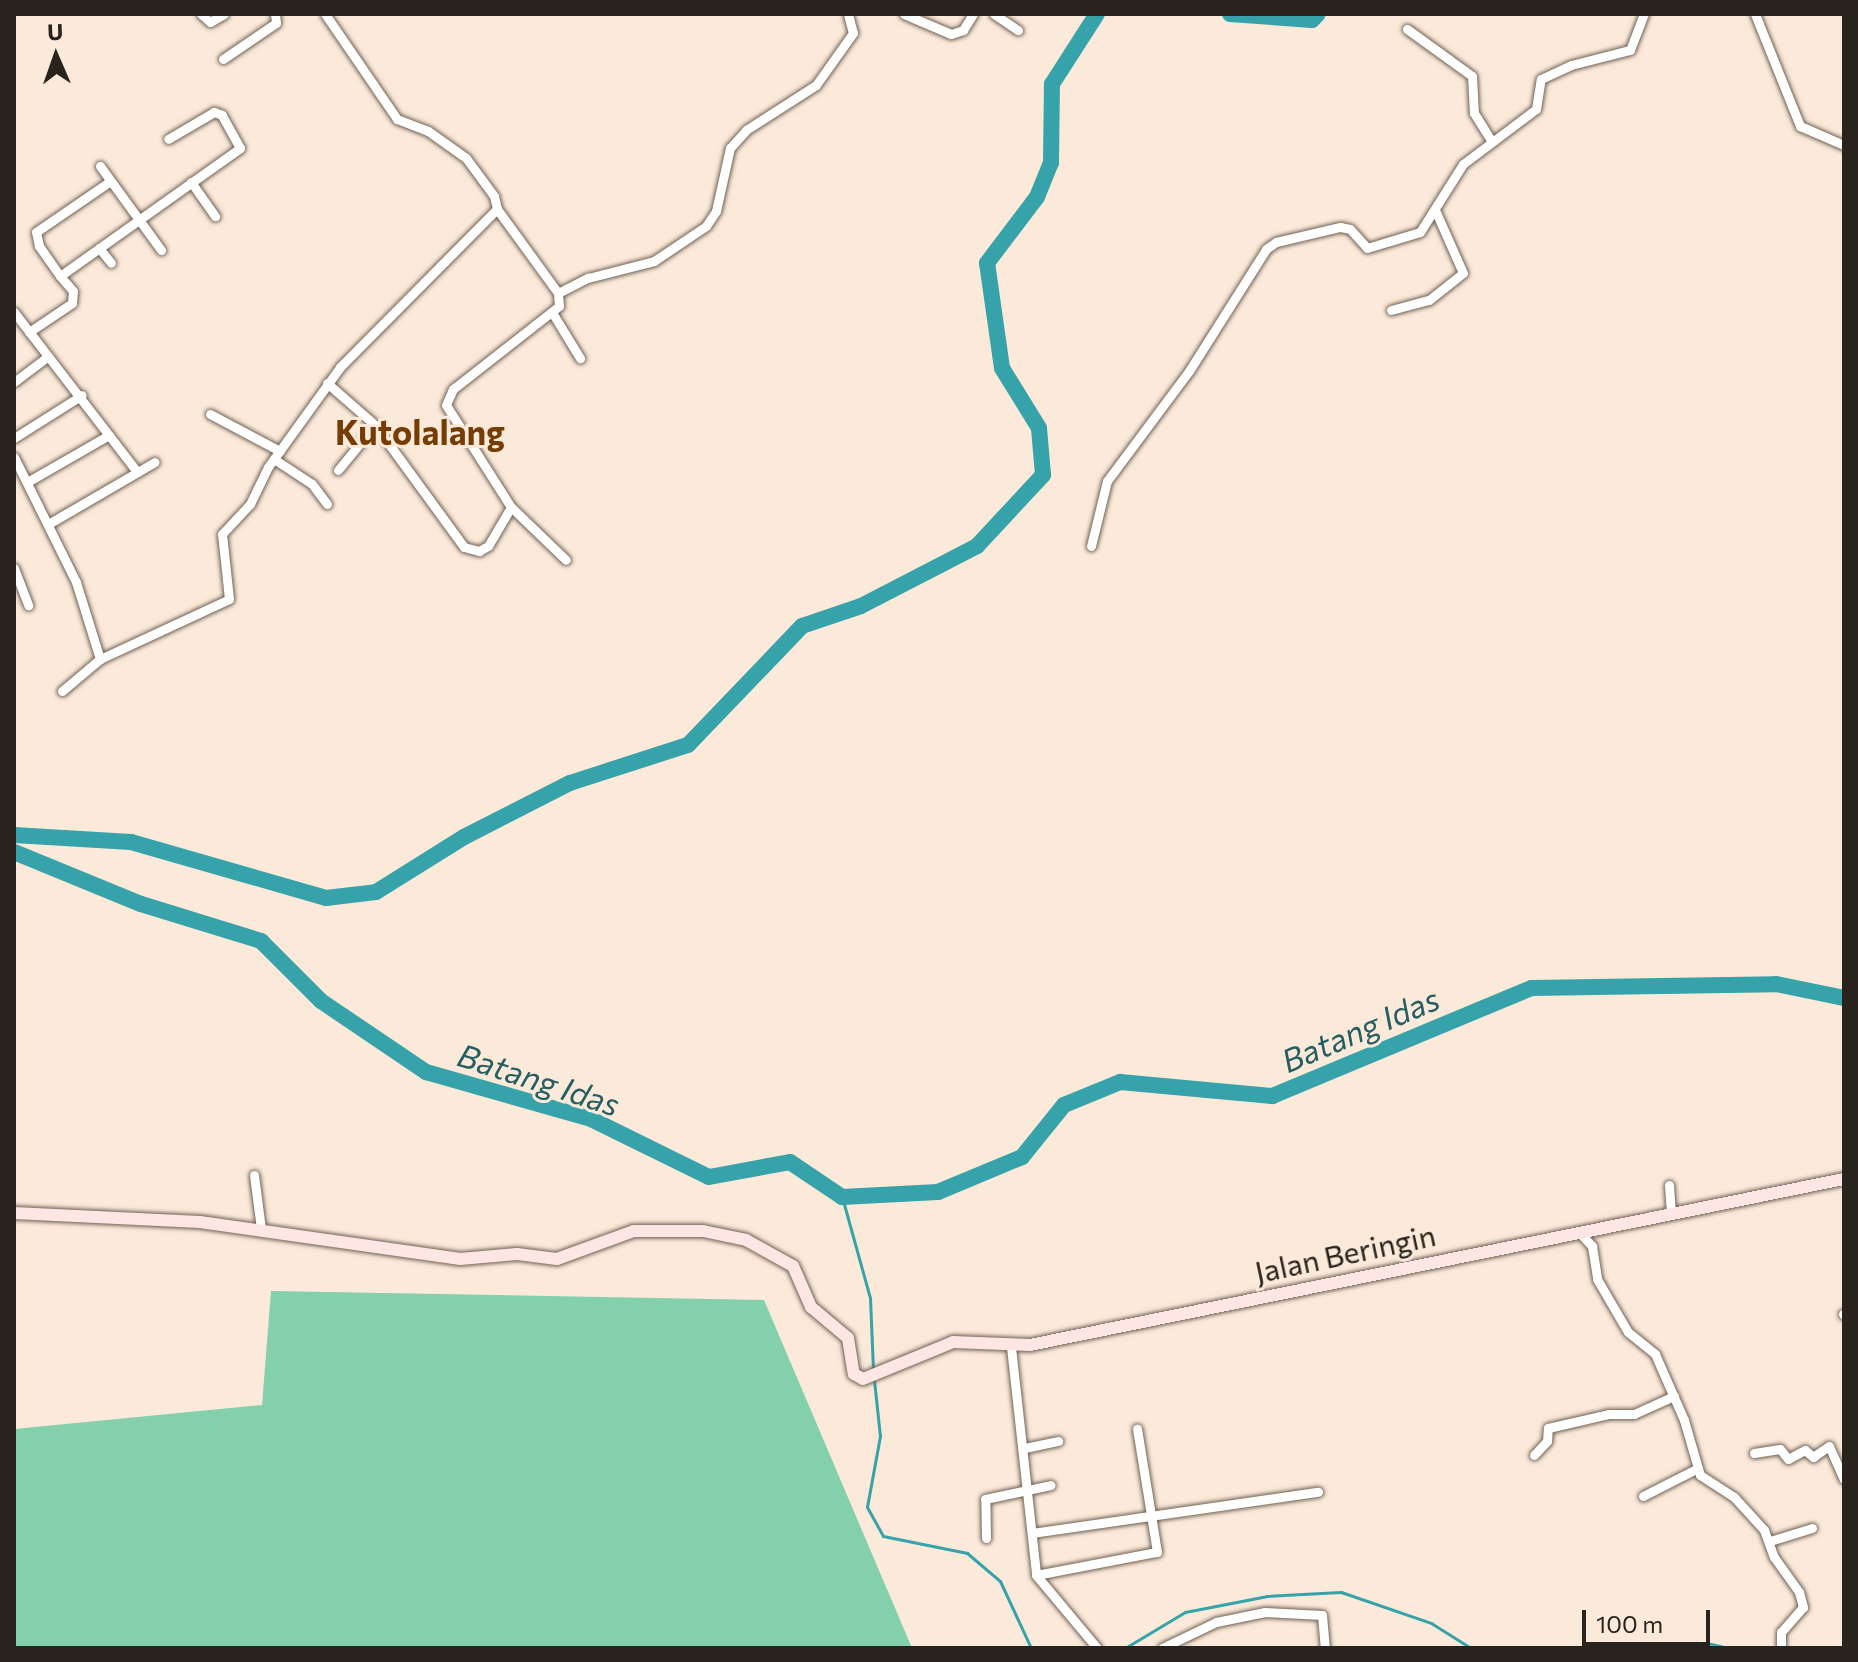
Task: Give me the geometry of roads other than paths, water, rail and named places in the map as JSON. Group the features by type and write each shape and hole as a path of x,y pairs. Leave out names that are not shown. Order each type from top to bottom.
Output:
{"street":[{"path":"201,14 210,22 224,14"},
{"path":"223,59 274,24 275,14"},
{"path":"325,14 397,119 428,131 466,158 494,196 497,209 558,293 559,306 553,314 511,342 448,398 455,426 511,507 566,560"},
{"path":"558,293 588,278 654,261 706,226 716,211 730,148 746,130 816,85 852,37 848,14"},
{"path":"904,14 951,34 963,30 973,14"},
{"path":"994,14 1018,30"},
{"path":"1091,546 1107,481 1189,371 1266,249 1276,242 1346,227 1362,246 1376,248 1420,232 1436,212 1454,175 1536,109 1538,83 1545,76 1635,47 1644,14"},
{"path":"1755,14 1800,126 1844,145"},
{"path":"1407,29 1472,76 1474,113 1492,142"},
{"path":"60,276 137,219 236,155 240,145 222,115 214,112 168,139"},
{"path":"100,166 161,250"},
{"path":"29,332 72,303 73,291 39,246 36,232 109,182"},
{"path":"191,182 215,216"},
{"path":"62,691 100,659 231,597 220,540 250,504 277,455 327,383 497,209"},
{"path":"1391,310 1429,300 1463,273 1436,212"},
{"path":"99,248 111,263"},
{"path":"14,312 47,357 82,395 137,472"},
{"path":"553,314 580,358"},
{"path":"14,382 47,357"},
{"path":"327,383 375,425 464,547 479,551 488,546 511,507"},
{"path":"14,438 82,395"},
{"path":"210,414 277,455 312,484 327,504"},
{"path":"338,470 375,425"},
{"path":"29,481 109,435"},
{"path":"14,457 17,468 29,481 50,523 100,659"},
{"path":"50,523 155,462"},
{"path":"14,568 28,605"},
{"path":"14,1213 176,1219 261,1229 254,1175"},
{"name":"Jalan Beringin","path":"261,1229 460,1259 517,1254 567,1258 634,1231 652,1229 692,1229 746,1240 797,1270 811,1307 848,1338 854,1374 863,1379 959,1341 1011,1347 1844,1179"},
{"path":"1669,1185 1671,1213"},
{"path":"1578,1231 1592,1246 1597,1279 1628,1332 1651,1348 1674,1396 1696,1469 1734,1497 1770,1541 1803,1601 1801,1611 1781,1632 1781,1648"},
{"path":"1011,1347 1025,1448 1036,1575 1097,1648"},
{"path":"1534,1455 1547,1441 1548,1428 1609,1414 1634,1414 1674,1396"},
{"path":"1036,1575 1155,1555 1137,1429"},
{"path":"1025,1448 1058,1441"},
{"path":"1754,1453 1778,1449 1786,1459 1805,1450 1813,1457 1829,1446 1844,1479"},
{"path":"1643,1496 1696,1469"},
{"path":"986,1538 985,1499 1051,1485"},
{"path":"1032,1533 1318,1492"},
{"path":"1770,1541 1812,1528"},
{"path":"1162,1648 1216,1622 1265,1612 1322,1615 1325,1648"}],"waterway":[{"path":"14,835 131,842 326,898 376,892 464,837 570,783 688,745 802,626 861,606 977,546 1043,475 1039,428 1002,368 987,263 1037,197 1051,163 1052,84 1097,14"},
{"path":"1230,14 1312,20 1318,14"},
{"name":"Batang Idas","path":"14,852 141,904 261,941 321,1001 426,1072 591,1119 709,1177 790,1162 842,1197 938,1192 1022,1157 1064,1105 1120,1082 1272,1096 1531,988 1776,984 1844,998"},
{"path":"842,1197 870,1298 873,1369"},
{"path":"874,1380 880,1436 867,1507 883,1536 967,1553 1000,1581 1031,1648"},
{"path":"1125,1648 1185,1612 1267,1596 1341,1592 1431,1623 1471,1648"},
{"path":"1658,1648 1707,1643 1729,1648"}],"district":[{"name":"Kutolalang","path":"420,432"}]}
